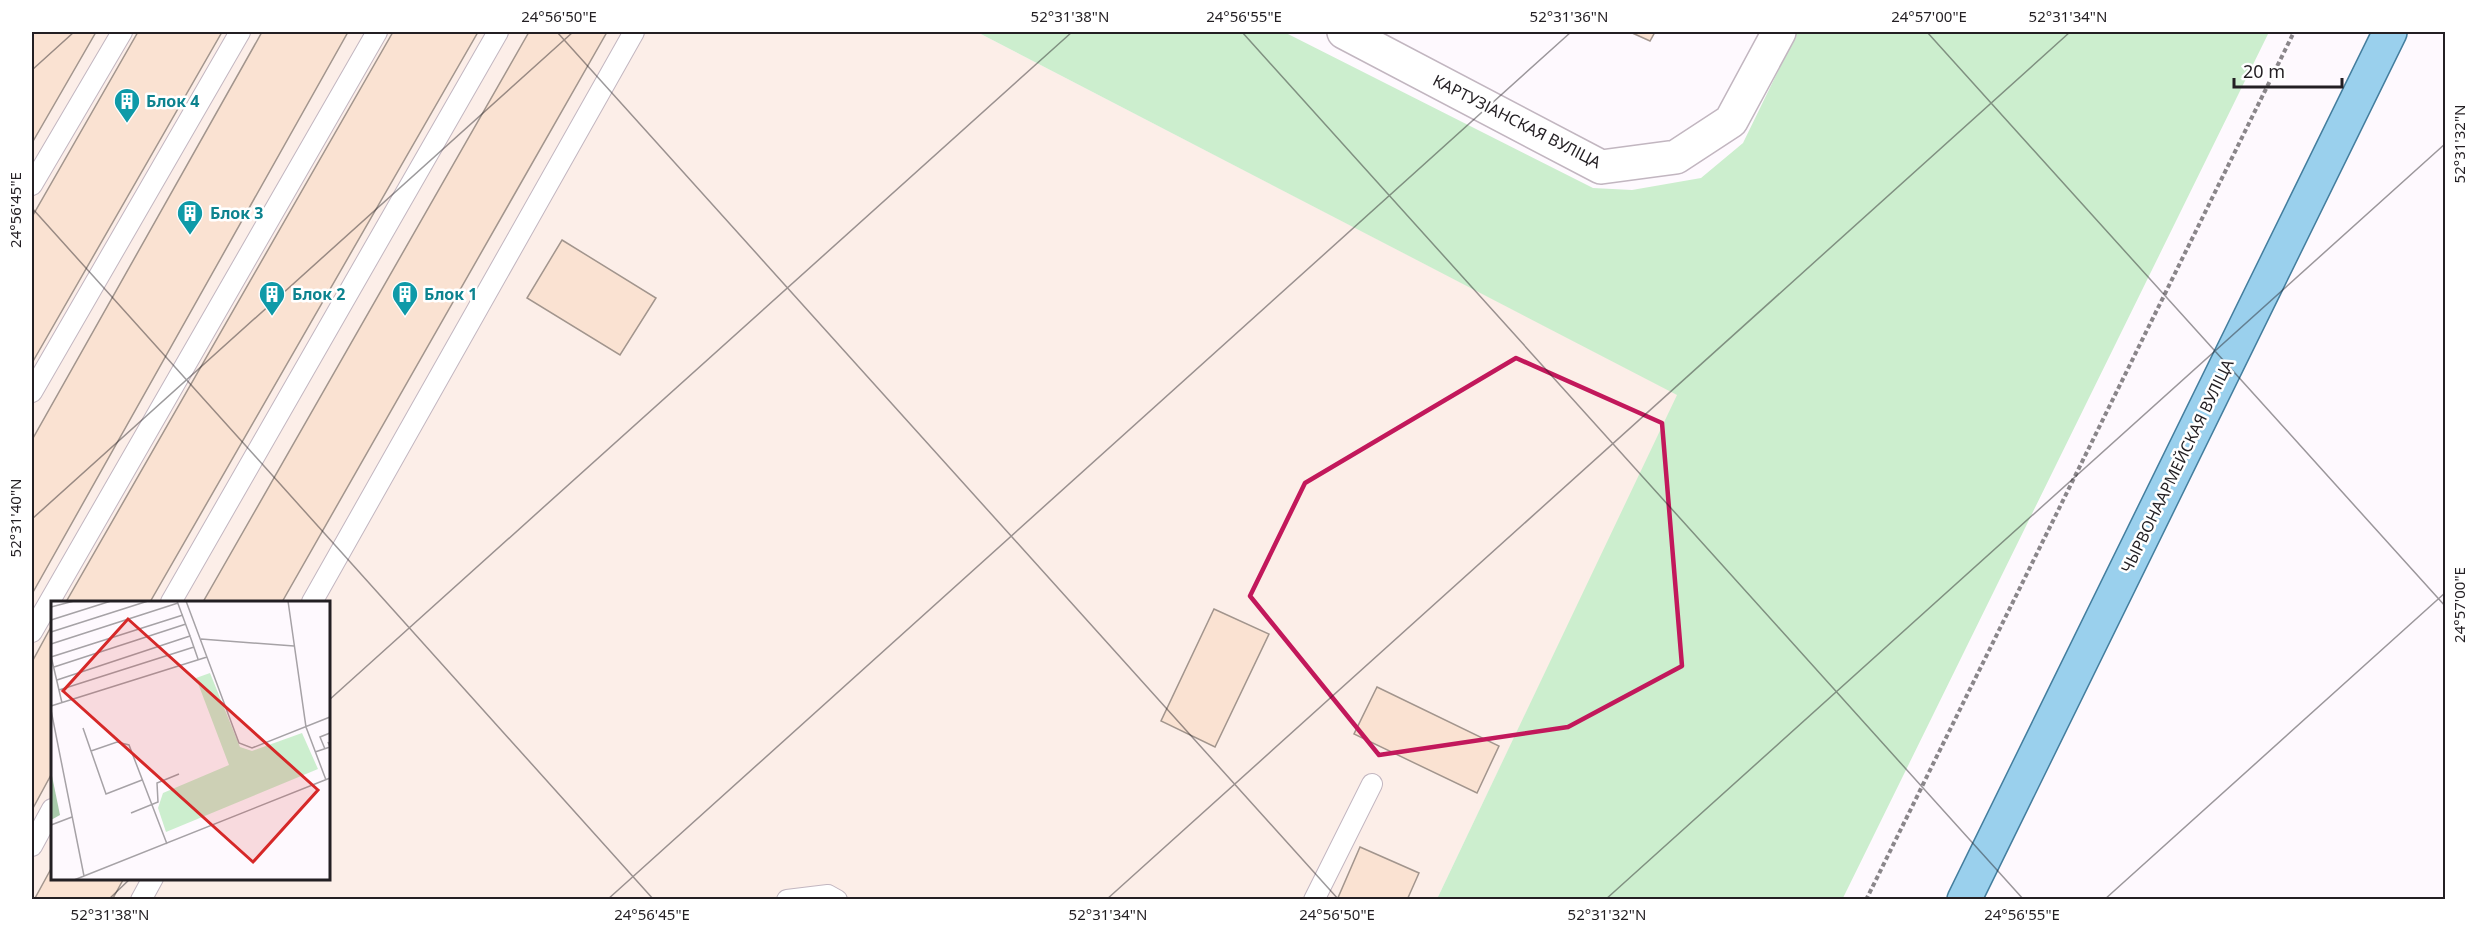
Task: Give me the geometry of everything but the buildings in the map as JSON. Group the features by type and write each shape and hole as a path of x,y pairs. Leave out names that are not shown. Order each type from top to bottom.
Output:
{"main road":[{"name":"ЧЫРВОНААРМЕЙСКАЯ ВУЛІЦА","path":"1964,900 2390,32"}],"street":[{"name":"КАРТУЗІАНСКАЯ ВУЛІЦА","path":"1344,32 1600,167 1676,157 1731,121 1779,32"}],"lane":[{"path":"32,185 122,32"},
{"path":"32,392 240,32"},
{"path":"32,632 377,32"},
{"path":"172,601 498,32"},
{"path":"313,601 634,32"},
{"path":"1314,900 1372,784"},
{"path":"32,846 51,811"},
{"path":"141,900 152,880"},
{"path":"787,900 828,895 837,900"}],"path":[{"path":"1866,900 2295,32"}],"highlighted area":[{"path":"1516,358 1662,423 1682,666 1568,727 1379,755 1250,596 1305,483"}],"shaded area":[{"path":"32,32 977,32 1678,395 1437,899 32,899"}],"green space":[{"path":"977,32 1284,32 1593,188 1632,190 1701,178 1743,143 1797,32 2269,32 1842,900 1437,899 1677,395"}],"place":[{"name":"Блок 4","path":"127,124"},
{"name":"Блок 3","path":"190,236"},
{"name":"Блок 2","path":"272,317"},
{"name":"Блок 1","path":"405,317"}]}
